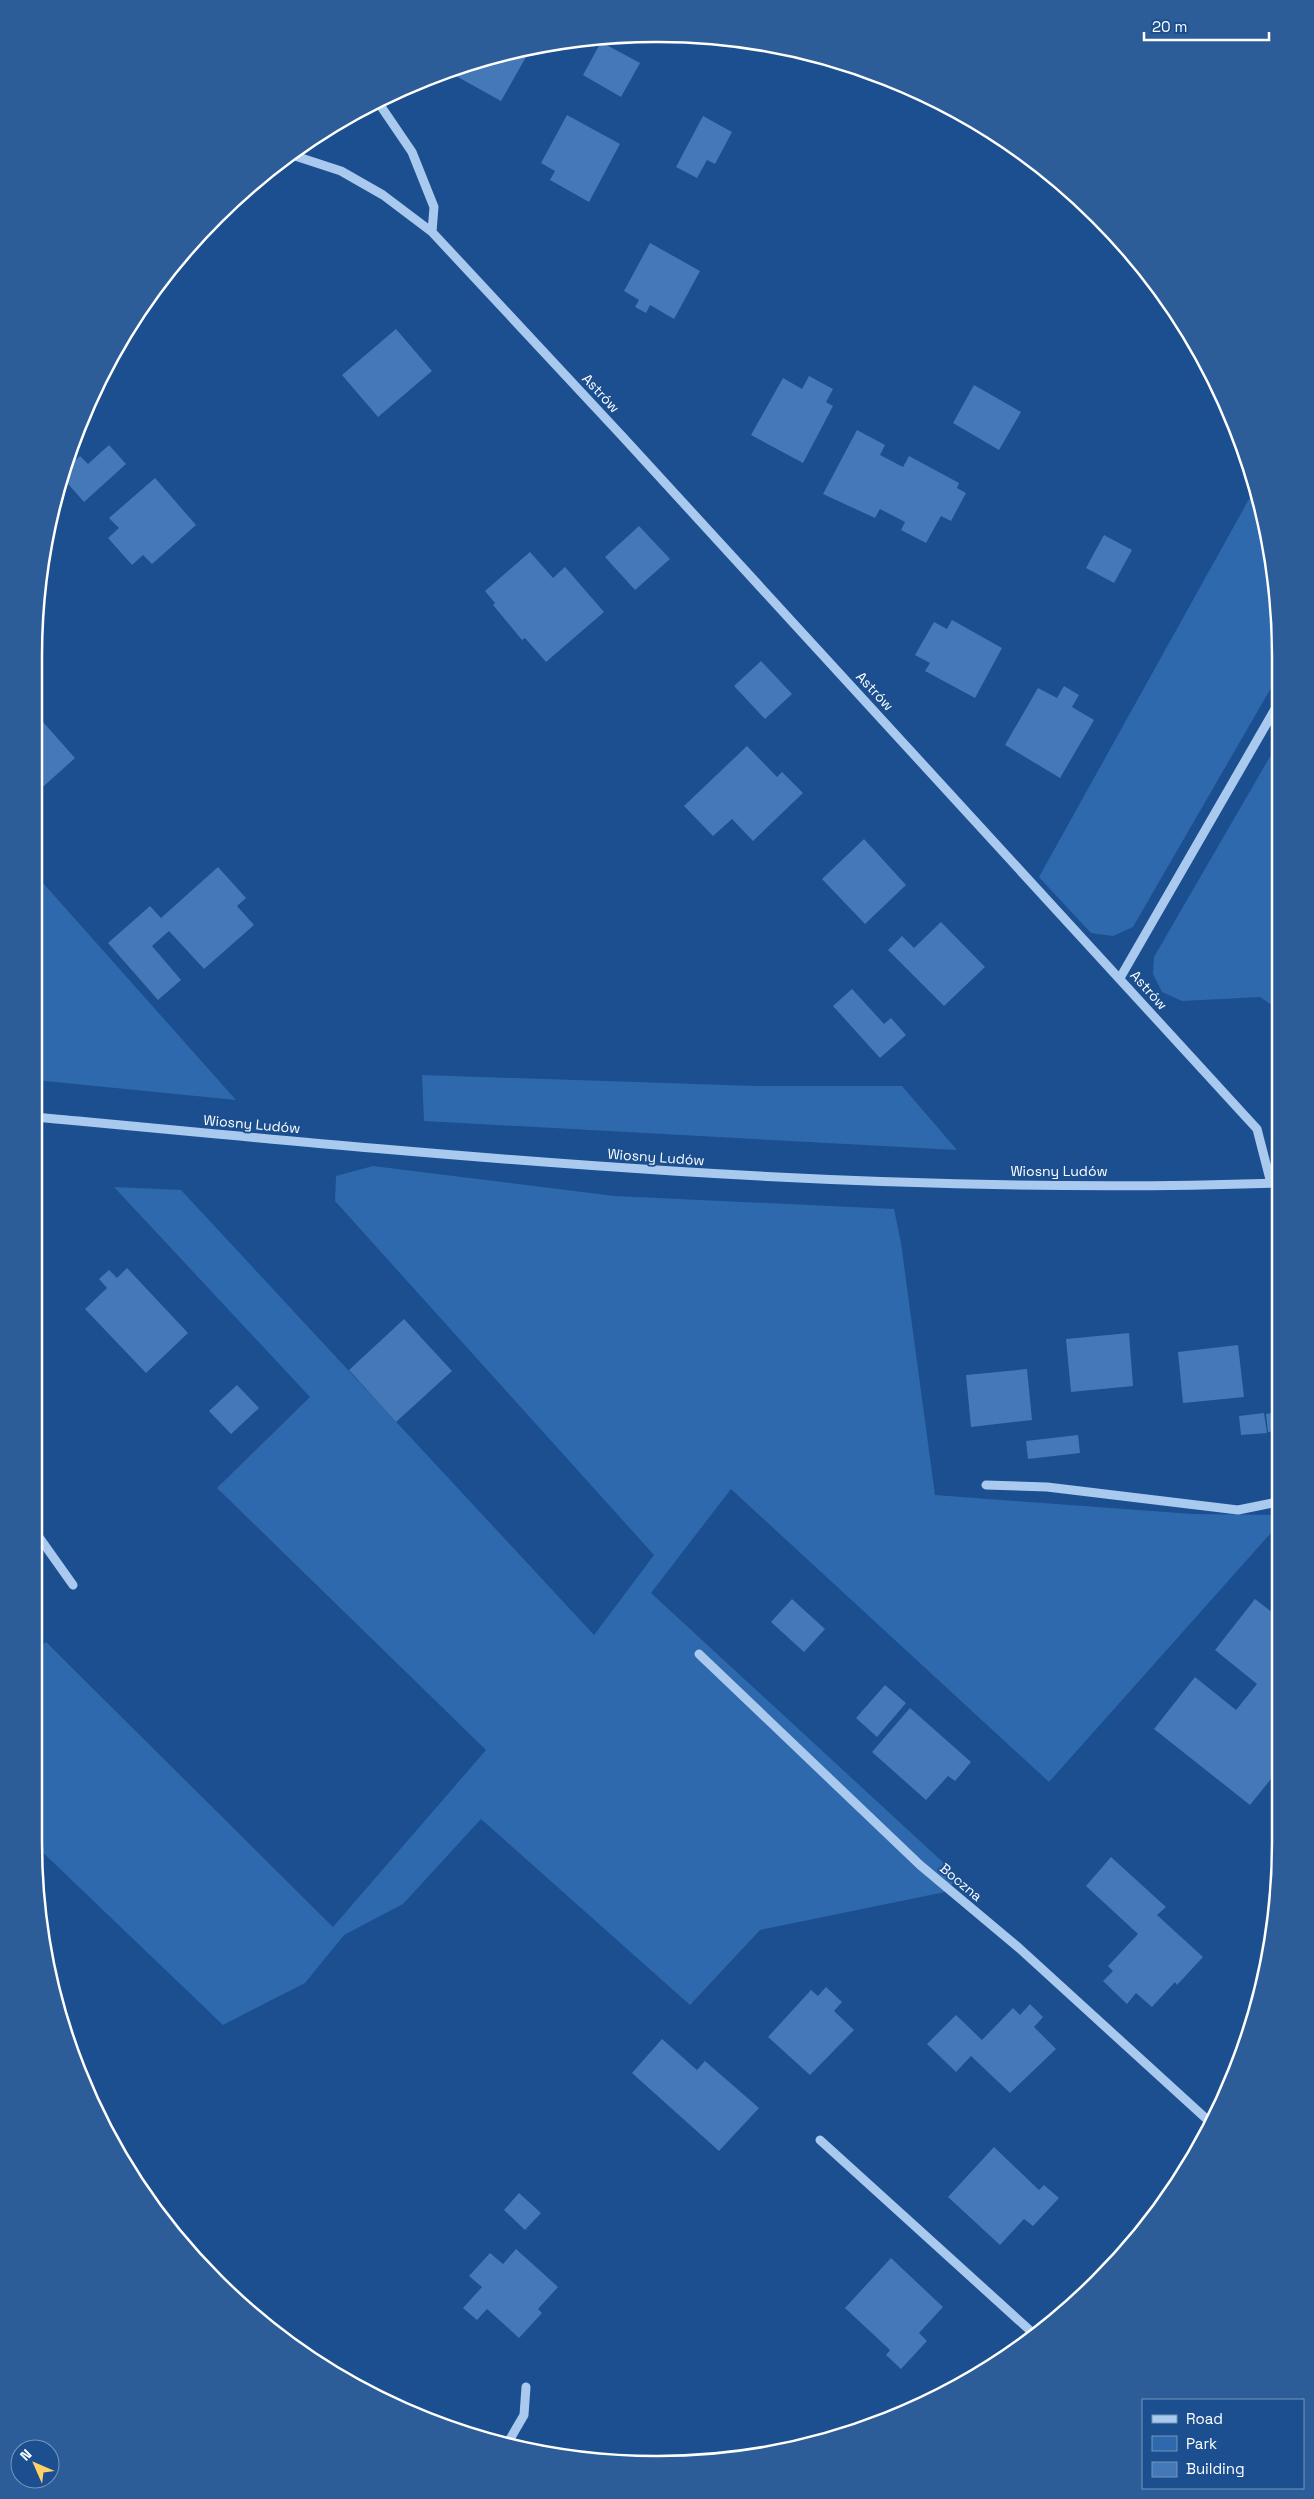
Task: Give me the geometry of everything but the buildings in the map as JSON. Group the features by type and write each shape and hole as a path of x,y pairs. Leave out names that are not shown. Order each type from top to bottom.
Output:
{"street":[{"path":"382,108 412,152 434,207 432,232"},
{"name":"Astrów","path":"300,157 341,171 383,195 432,232 629,443 1257,1130 1272,1177"},
{"path":"1120,978 1272,714"},
{"name":"Wiosny Ludów","path":"42,1118 438,1156 786,1179 997,1185 1272,1183"},
{"path":"986,1485 1047,1487 1238,1510 1272,1503"},
{"path":"42,1541 73,1586"},
{"name":"Boczna","path":"698,1654 920,1865 1019,1948 1206,2118"},
{"path":"820,2140 1030,2331"},
{"path":"510,2439 524,2415 526,2387"}],"green space":[{"path":"1251,496 1260,537 1266,577 1270,617 1272,686 1133,927 1113,936 1091,933 1039,877"},
{"path":"1272,753 1272,1005 1260,997 1182,1001 1162,992 1153,974 1154,957"},
{"path":"42,882 236,1100 42,1081"},
{"path":"422,1075 755,1086 902,1086 957,1150 424,1121"},
{"path":"373,1166 614,1196 894,1209 901,1243 935,1495 1192,1514 1272,1515 1272,1532 1049,1782 731,1489 651,1593 959,1877 945,1892 760,1930 690,2005 481,1819 403,1904 344,1935 305,1983 223,2025 43,1852 42,1646 46,1642 333,1927 486,1750 217,1488 310,1397 114,1187 181,1190 594,1635 654,1555 335,1201 336,1176"}]}
